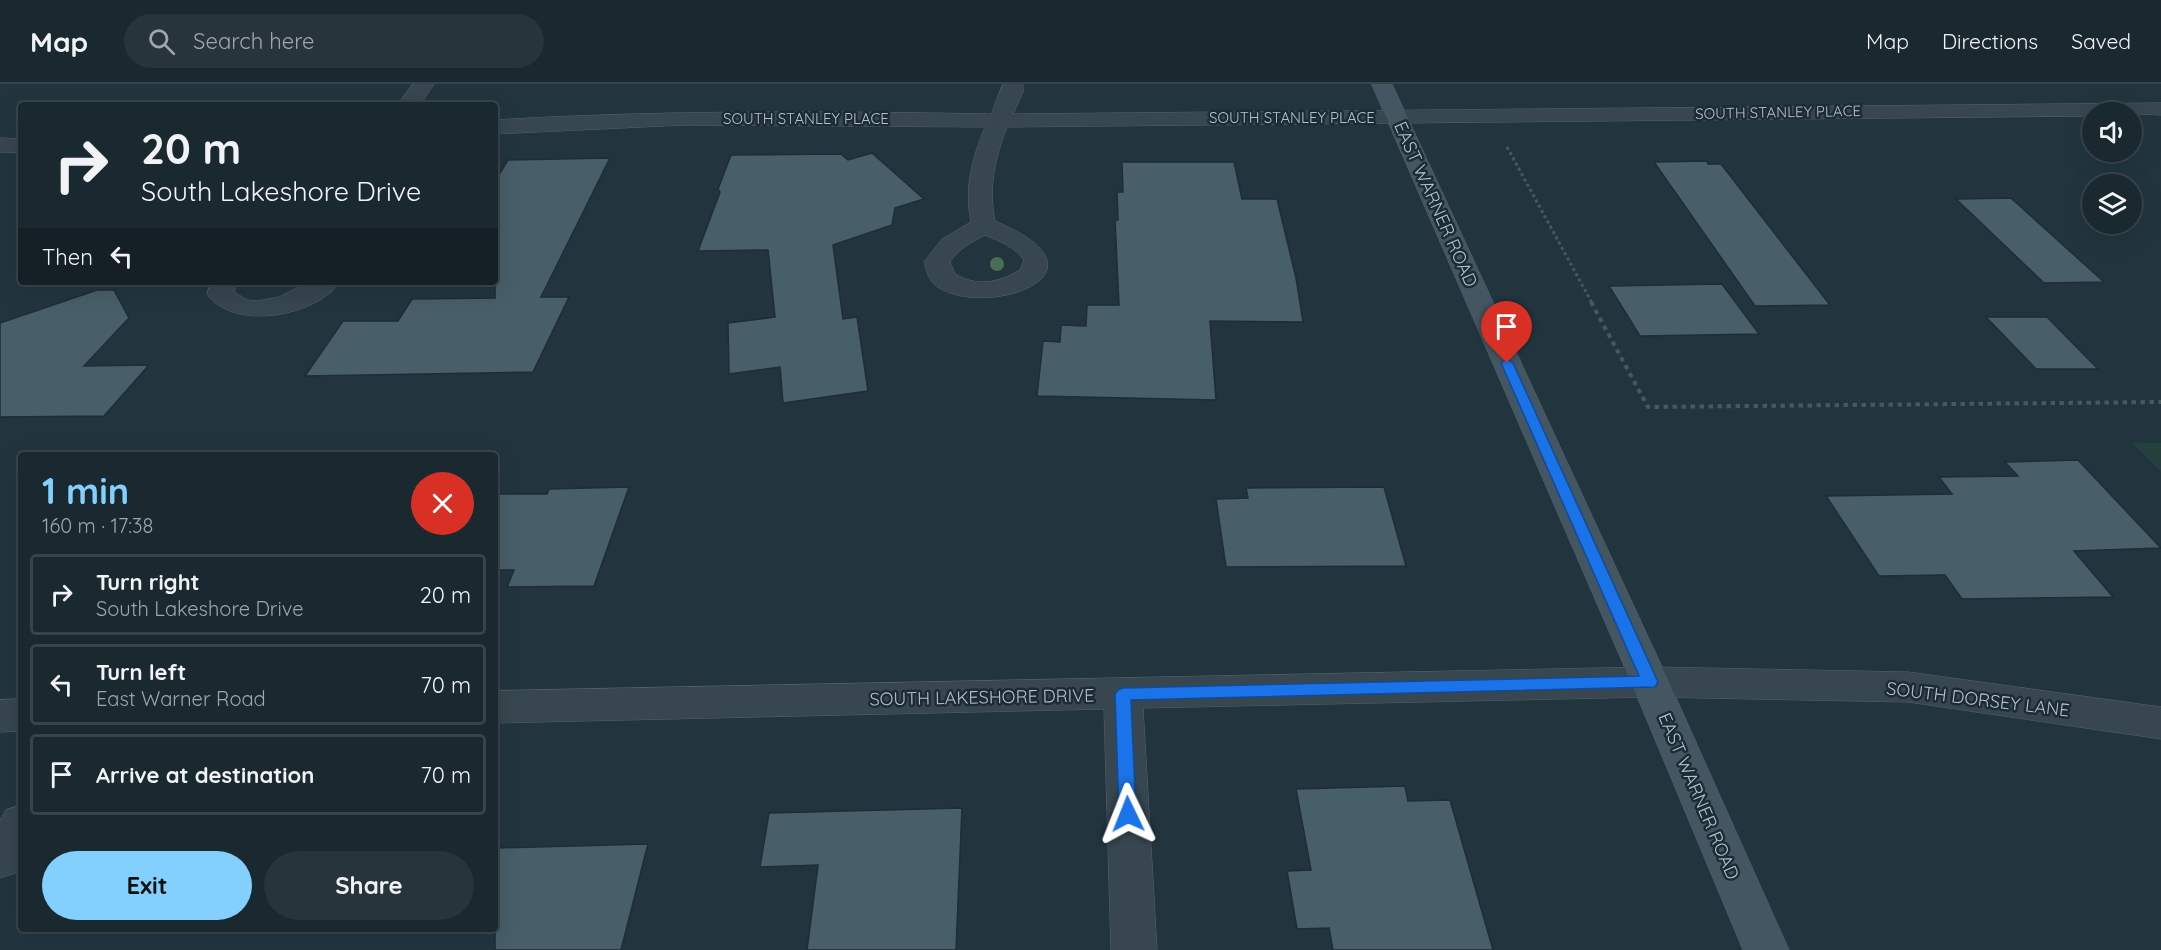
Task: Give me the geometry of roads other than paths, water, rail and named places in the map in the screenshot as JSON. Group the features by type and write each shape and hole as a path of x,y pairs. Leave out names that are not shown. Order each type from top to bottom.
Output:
{"main road":[{"name":"EAST WARNER ROAD","path":"1382,84 1650,682 1766,950"}],"street":[{"path":"411,102 424,84"},
{"path":"984,225 979,210 982,161 1012,92 1013,84"},
{"name":"SOUTH STANLEY PLACE","path":"498,127 683,117 819,116 999,121 2161,109"},
{"path":"0,145 18,146"},
{"path":"223,285 220,294 226,302 243,308 279,305 303,297 322,285"},
{"name":"SOUTH LAKESHORE DRIVE","path":"498,707 1650,682"},
{"name":"SOUTH DORSEY LANE","path":"1650,682 1908,687 2161,723"},
{"path":"1123,694 1134,950"},
{"path":"0,716 18,715"},
{"path":"0,859 18,829"}]}
